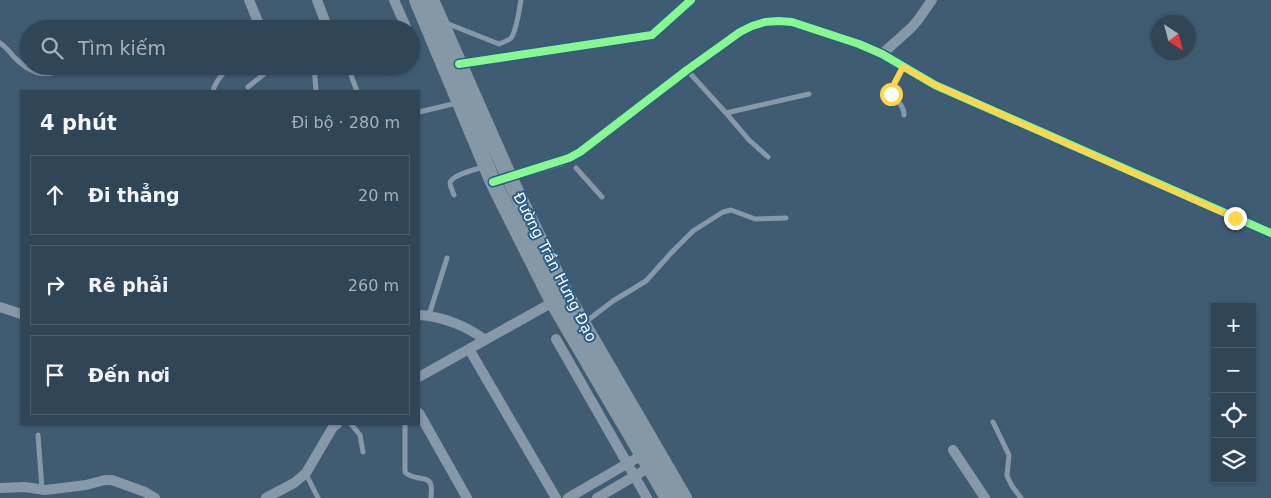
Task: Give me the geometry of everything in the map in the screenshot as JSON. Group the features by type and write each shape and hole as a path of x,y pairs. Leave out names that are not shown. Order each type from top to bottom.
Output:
{"highway":[{"name":"Đường Trần Hưng Đạo","path":"417,0 493,182 553,302 668,498"},
{"name":"Đường Trần Hưng Đạo","path":"432,0 509,177 566,294 684,498"}],"street":[{"path":"249,0 257,20"},
{"path":"317,0 325,20"},
{"path":"394,0 403,20"},
{"path":"459,64 652,35 691,0"},
{"path":"882,54 911,28 932,0"},
{"path":"493,182 573,163 580,152 740,32 765,22 778,21 792,22 859,44 882,54 935,85 1271,233"},
{"path":"420,374 553,302"},
{"path":"0,307 20,314"},
{"path":"424,315 466,328 484,340"},
{"path":"556,339 647,498"},
{"path":"469,349 556,498"},
{"path":"420,415 467,498"},
{"path":"266,498 294,483 306,473 336,425"},
{"path":"953,450 985,498"},
{"path":"568,498 627,463 646,461"},
{"path":"597,498 634,476 646,461"},
{"path":"0,488 54,489 112,480 146,492 155,498"}],"lane":[{"path":"440,21 499,44 510,38 513,33 521,0"},
{"path":"0,43 20,63"},
{"path":"903,67 891,91 894,98 903,106 904,115"},
{"path":"687,70 749,140 768,156"},
{"path":"213,90 222,75"},
{"path":"248,87 263,75"},
{"path":"315,75 316,90"},
{"path":"351,75 358,90"},
{"path":"726,113 809,94"},
{"path":"420,112 460,102"},
{"path":"573,163 602,197"},
{"path":"454,195 450,183 452,179 486,166"},
{"path":"582,324 613,301 646,281 693,231 723,212 731,210 755,219 786,218"},
{"path":"424,315 447,258"},
{"path":"993,422 1009,455 1007,476 1021,498"},
{"path":"352,425 360,435 363,452"},
{"path":"405,425 405,472 409,476 429,481 431,484 431,498"},
{"path":"38,435 42,489"},
{"path":"306,473 318,498"}],"cycle path":[{"path":"459,64 652,35 691,0"},
{"path":"493,182 569,158 580,152 740,32 765,22 778,21 792,22 859,44 882,54 935,85 1271,233"}],"route":[{"path":"891,94 892,88 903,67 935,85 1235,218"}]}
